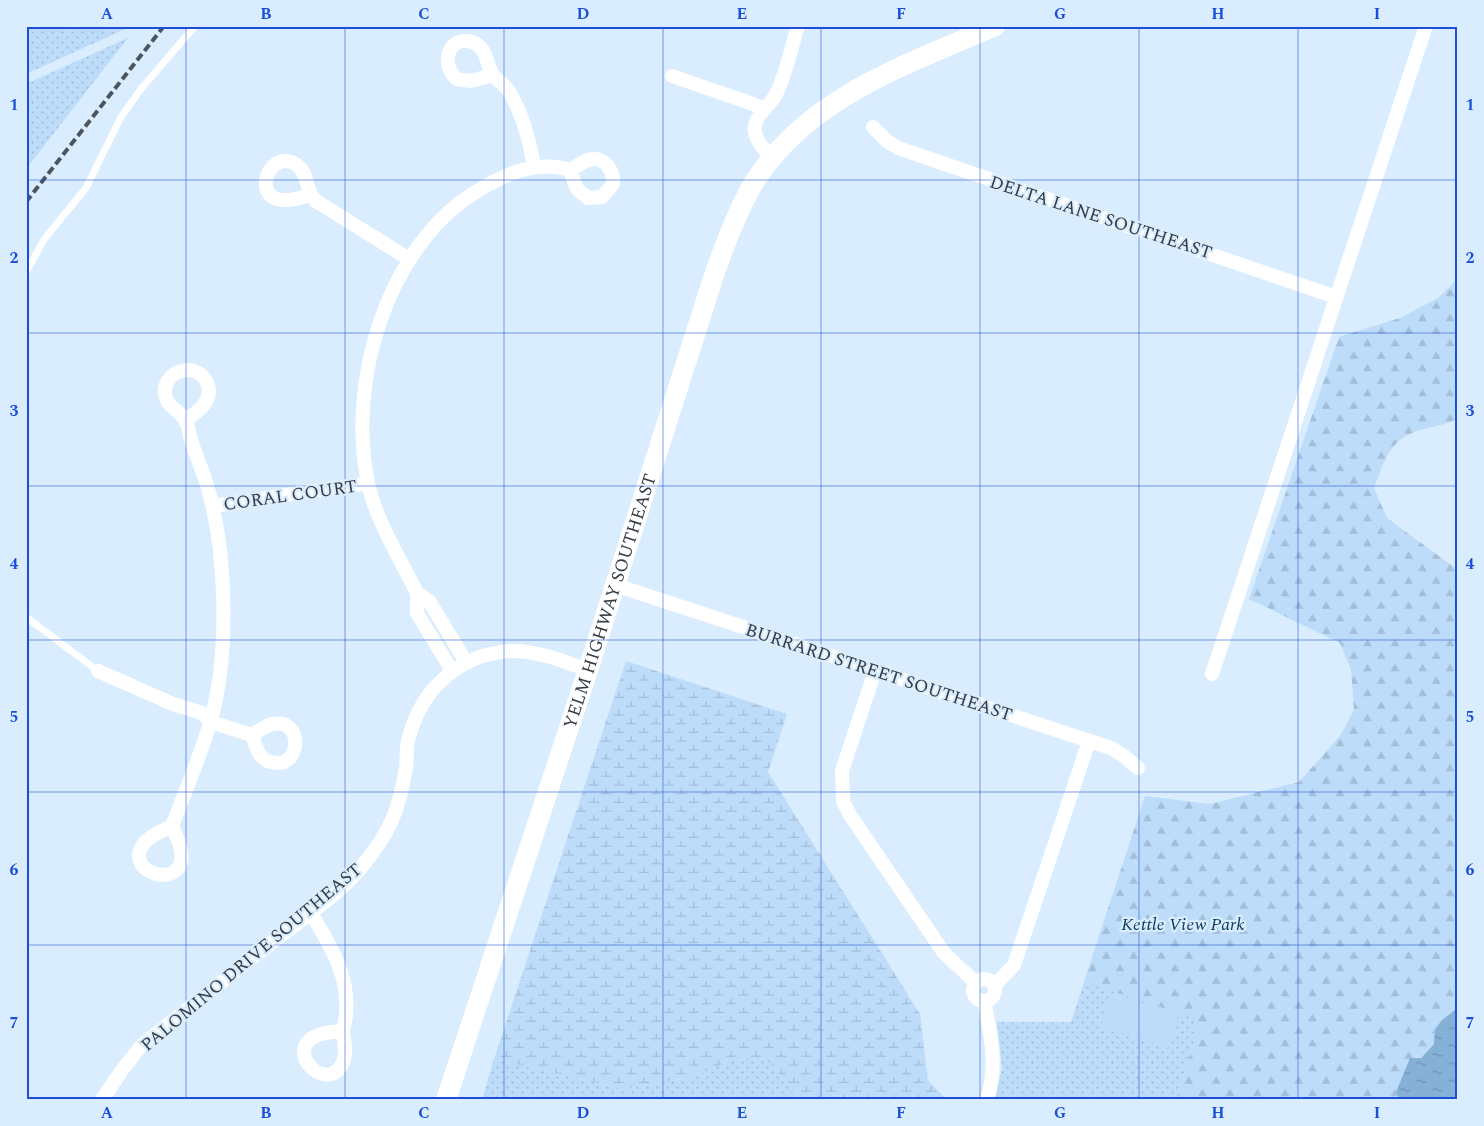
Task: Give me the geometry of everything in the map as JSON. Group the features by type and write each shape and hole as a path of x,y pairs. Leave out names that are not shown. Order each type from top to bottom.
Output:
{"main road":[{"name":"YELM HIGHWAY SOUTHEAST","path":"446,1100 588,670 715,272 736,217 754,184 772,158 808,122 829,105 863,84 995,26"}],"street":[{"path":"772,158 757,141 755,131 757,119 764,108 775,97 798,26"},
{"path":"1212,674 1426,26"},
{"path":"493,75 507,88 518,108 528,138 534,166"},
{"path":"672,76 764,108"},
{"name":"DELTA LANE SOUTHEAST","path":"873,127 887,141 898,148 1336,297"},
{"path":"452,672 417,614 417,593 381,519 368,483 364,447 364,400 372,344 388,299 409,259 438,220 462,201 494,181 534,166 548,165 570,170"},
{"path":"309,195 409,259"},
{"path":"172,826 210,722 222,645 223,602 213,506 186,421"},
{"name":"CORAL COURT","path":"213,506 368,483"},
{"name":"BURRARD STREET SOUTHEAST","path":"615,585 1089,741 1118,753 1138,768"},
{"path":"417,593 429,601 466,662"},
{"name":"PALOMINO DRIVE SOUTHEAST","path":"102,1100 142,1045 310,912 358,871 385,838 399,803 408,738 417,713 437,685 466,662 512,651 543,656 588,670"},
{"path":"98,671 172,704 202,713 210,722 252,735"},
{"path":"875,671 842,771 843,801 850,815 944,953 976,983"},
{"path":"976,983 974,995 980,1001 992,998 994,986 1014,966 1089,741"},
{"path":"310,912 332,946 343,974 347,998 343,1031"},
{"path":"976,983 984,980 994,986"},
{"path":"984,1001 994,1060 994,1076 987,1100"}],"lane":[{"path":"26,272 45,238 86,188 121,117 140,89 195,26"},
{"path":"26,617 98,671"}],"green space":[{"path":"26,26 132,26 26,74"},
{"path":"128,38 26,169 26,84"},
{"path":"1458,279 1458,418 1415,432 1398,442 1387,457 1374,488 1387,518 1458,570 1458,1008 1438,1028 1434,1044 1421,1058 1416,1057 1396,1091 1401,1100 1176,1100 1195,1039 1194,1018 1084,982 1145,796 1210,804 1299,782 1340,736 1354,710 1351,670 1340,643 1249,599 1339,337 1400,318 1438,298"},
{"path":"626,661 787,714 768,772 920,1014 928,1080 947,1100 796,1100 791,1088 766,1059 739,1057 690,1078 624,1089 494,1059"},
{"name":"Kettle View Park","path":"1211,825 1195,1039 1176,1100 995,1100 1002,1068 997,1022 1071,1022 1127,851"},
{"path":"1112,993 1179,1014 1168,1048 1101,1026"},
{"path":"739,1057 766,1059 791,1088 796,1100 482,1100 494,1059 624,1089 690,1078"}],"water":[{"path":"1458,1008 1458,1100 1401,1100 1396,1092 1410,1058 1421,1058 1434,1044 1437,1027"}],"railway":[{"path":"26,202 164,26"}]}
